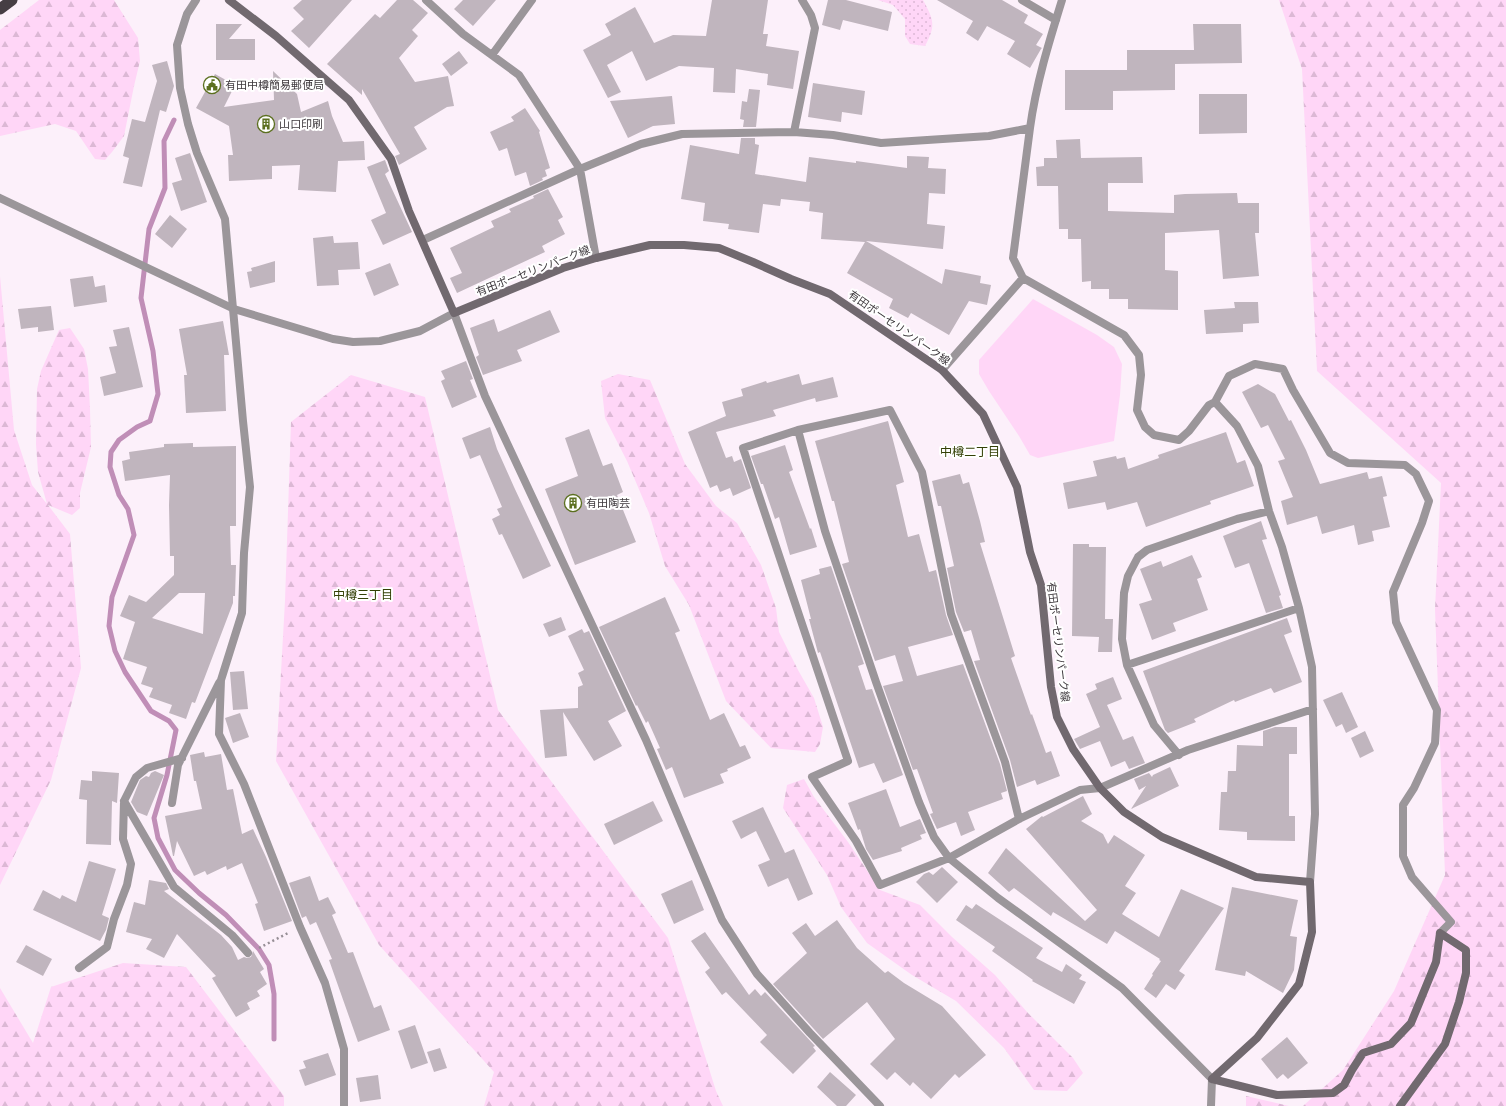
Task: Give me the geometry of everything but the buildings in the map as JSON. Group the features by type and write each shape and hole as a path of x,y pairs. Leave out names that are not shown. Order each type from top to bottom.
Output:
{"highway":[{"path":"0,9 12,0"}],"main road":[{"path":"229,0 276,36 349,100 391,159 409,210 454,313"},
{"name":"有田ポーセリンパーク線","path":"454,313 563,268 596,258 650,245 684,245 719,248 830,294 942,370 983,414 1017,487 1030,552 1041,585 1051,687 1057,717 1073,749 1100,788 1124,812 1162,837 1256,877 1310,882"},
{"path":"1212,1079 1257,1038 1299,984 1312,932 1310,882"},
{"path":"1212,1079 1277,1095 1333,1093 1344,1085 1363,1054 1391,1044 1411,1023 1436,962 1440,933 1466,950 1466,973 1459,1002 1445,1044 1400,1106"}],"street":[{"path":"172,803 178,765 221,680 242,613 244,553 250,487 225,220 197,153 188,124 180,88 177,45 187,14 196,0"},
{"path":"426,0 463,34 519,75 580,169 596,258"},
{"path":"492,55 532,0"},
{"path":"794,132 815,28 812,15 802,0"},
{"path":"1022,0 1056,20"},
{"path":"1062,0 1043,61 1034,98 1012,258 1023,278 1124,335 1139,355 1141,375 1137,410 1145,427 1154,435 1179,440 1189,432 1209,405 1215,402 1229,376 1255,364 1283,369 1293,390 1330,453 1348,463 1405,465 1416,474 1429,501 1422,522 1393,592 1396,622 1437,710 1435,743 1414,788 1403,805 1403,856 1412,877 1452,922 1440,933"},
{"path":"423,240 580,169 641,144 682,134 794,132 833,135 881,143 989,136 1030,128"},
{"path":"0,198 234,309 333,339 353,342 380,341 420,331 454,313 485,396 646,740 722,920 757,974 810,1033 880,1106"},
{"path":"942,370 1023,278"},
{"path":"1215,402 1237,426 1258,466 1269,511 1282,547 1299,608 1312,667 1315,814 1310,882"},
{"path":"1019,819 1005,762 952,614 922,472 890,410 798,430 743,448 848,761 812,777 856,841 880,885 949,858 1019,819 1080,790 1100,788 1188,750 1313,709"},
{"path":"798,430 825,532 876,682 919,802 934,837 949,858 998,898 1122,988 1212,1079 1211,1106"},
{"path":"1179,755 1154,725 1127,665 1122,639 1124,593 1128,576 1138,557 1147,550 1237,519 1269,511"},
{"path":"1127,665 1299,608"},
{"path":"221,680 219,734 244,784 300,927 325,983 344,1049 344,1106"},
{"path":"79,968 107,948 114,919 127,885 131,864 124,839 124,800 136,777 148,768 182,758"},
{"path":"124,800 174,887 232,934 248,953"}],"path":[{"path":"270,944 300,927"}],"green space":[{"path":"39,0 114,0 138,38 140,61 124,136 105,160 95,159 76,131 55,124 0,136 0,30"},
{"path":"878,0 923,0 930,13 932,23 931,33 925,46 910,44 905,36 905,19 893,5"},
{"path":"1279,0 1506,0 1506,1106 1303,1106 1343,1070 1394,991 1445,875 1435,609 1441,483 1317,371 1302,69"},
{"path":"0,276 14,430 32,485 47,504 38,472 36,444 37,389 41,371 59,330 70,328 84,349 88,369 91,447 80,493 80,508 72,515 48,505 70,534 81,668 51,780 0,885"},
{"path":"1033,299 1097,335 1114,347 1122,364 1120,395 1114,441 1038,458 1030,455 979,374 979,360"},
{"path":"618,374 650,380 685,464 716,506 737,523 761,565 776,608 779,632 814,698 823,727 820,744 815,752 771,748 726,701 689,605 665,566 649,513 627,461 605,418 601,381"},
{"path":"351,375 425,397 498,710 668,938 716,1091 723,1106 484,1106 494,1072 379,945 276,761 285,601 291,422"},
{"path":"804,779 814,797 848,842 880,890 920,905 952,937 995,975 1027,1012 1073,1058 1083,1073 1067,1091 1034,1090 1004,1048 956,1001 912,975 867,943 841,907 827,875 783,808 787,785"},
{"path":"123,963 186,967 284,1096 284,1106 0,1106 0,988 33,1043 51,987"},
{"path":"1246,1096 1289,1106 1246,1106"}],"waterway":[{"path":"174,120 164,141 165,188 149,229 141,298 153,351 158,394 150,421 137,427 119,440 111,452 110,467 119,495 128,509 134,535 112,597 109,626 115,651 125,672 151,711 169,721 176,730 167,775 154,818 158,838 175,870 199,893 226,915 259,949 269,965 274,994 274,1039"}],"place":[{"name":"有田中樽簡易郵便局","path":"212,85"},
{"name":"山口印刷","path":"266,124"},
{"name":"有田陶芸","path":"573,503"}],"district":[{"name":"中樽二丁目","path":"970,452"},
{"name":"中樽三丁目","path":"363,595"}]}
